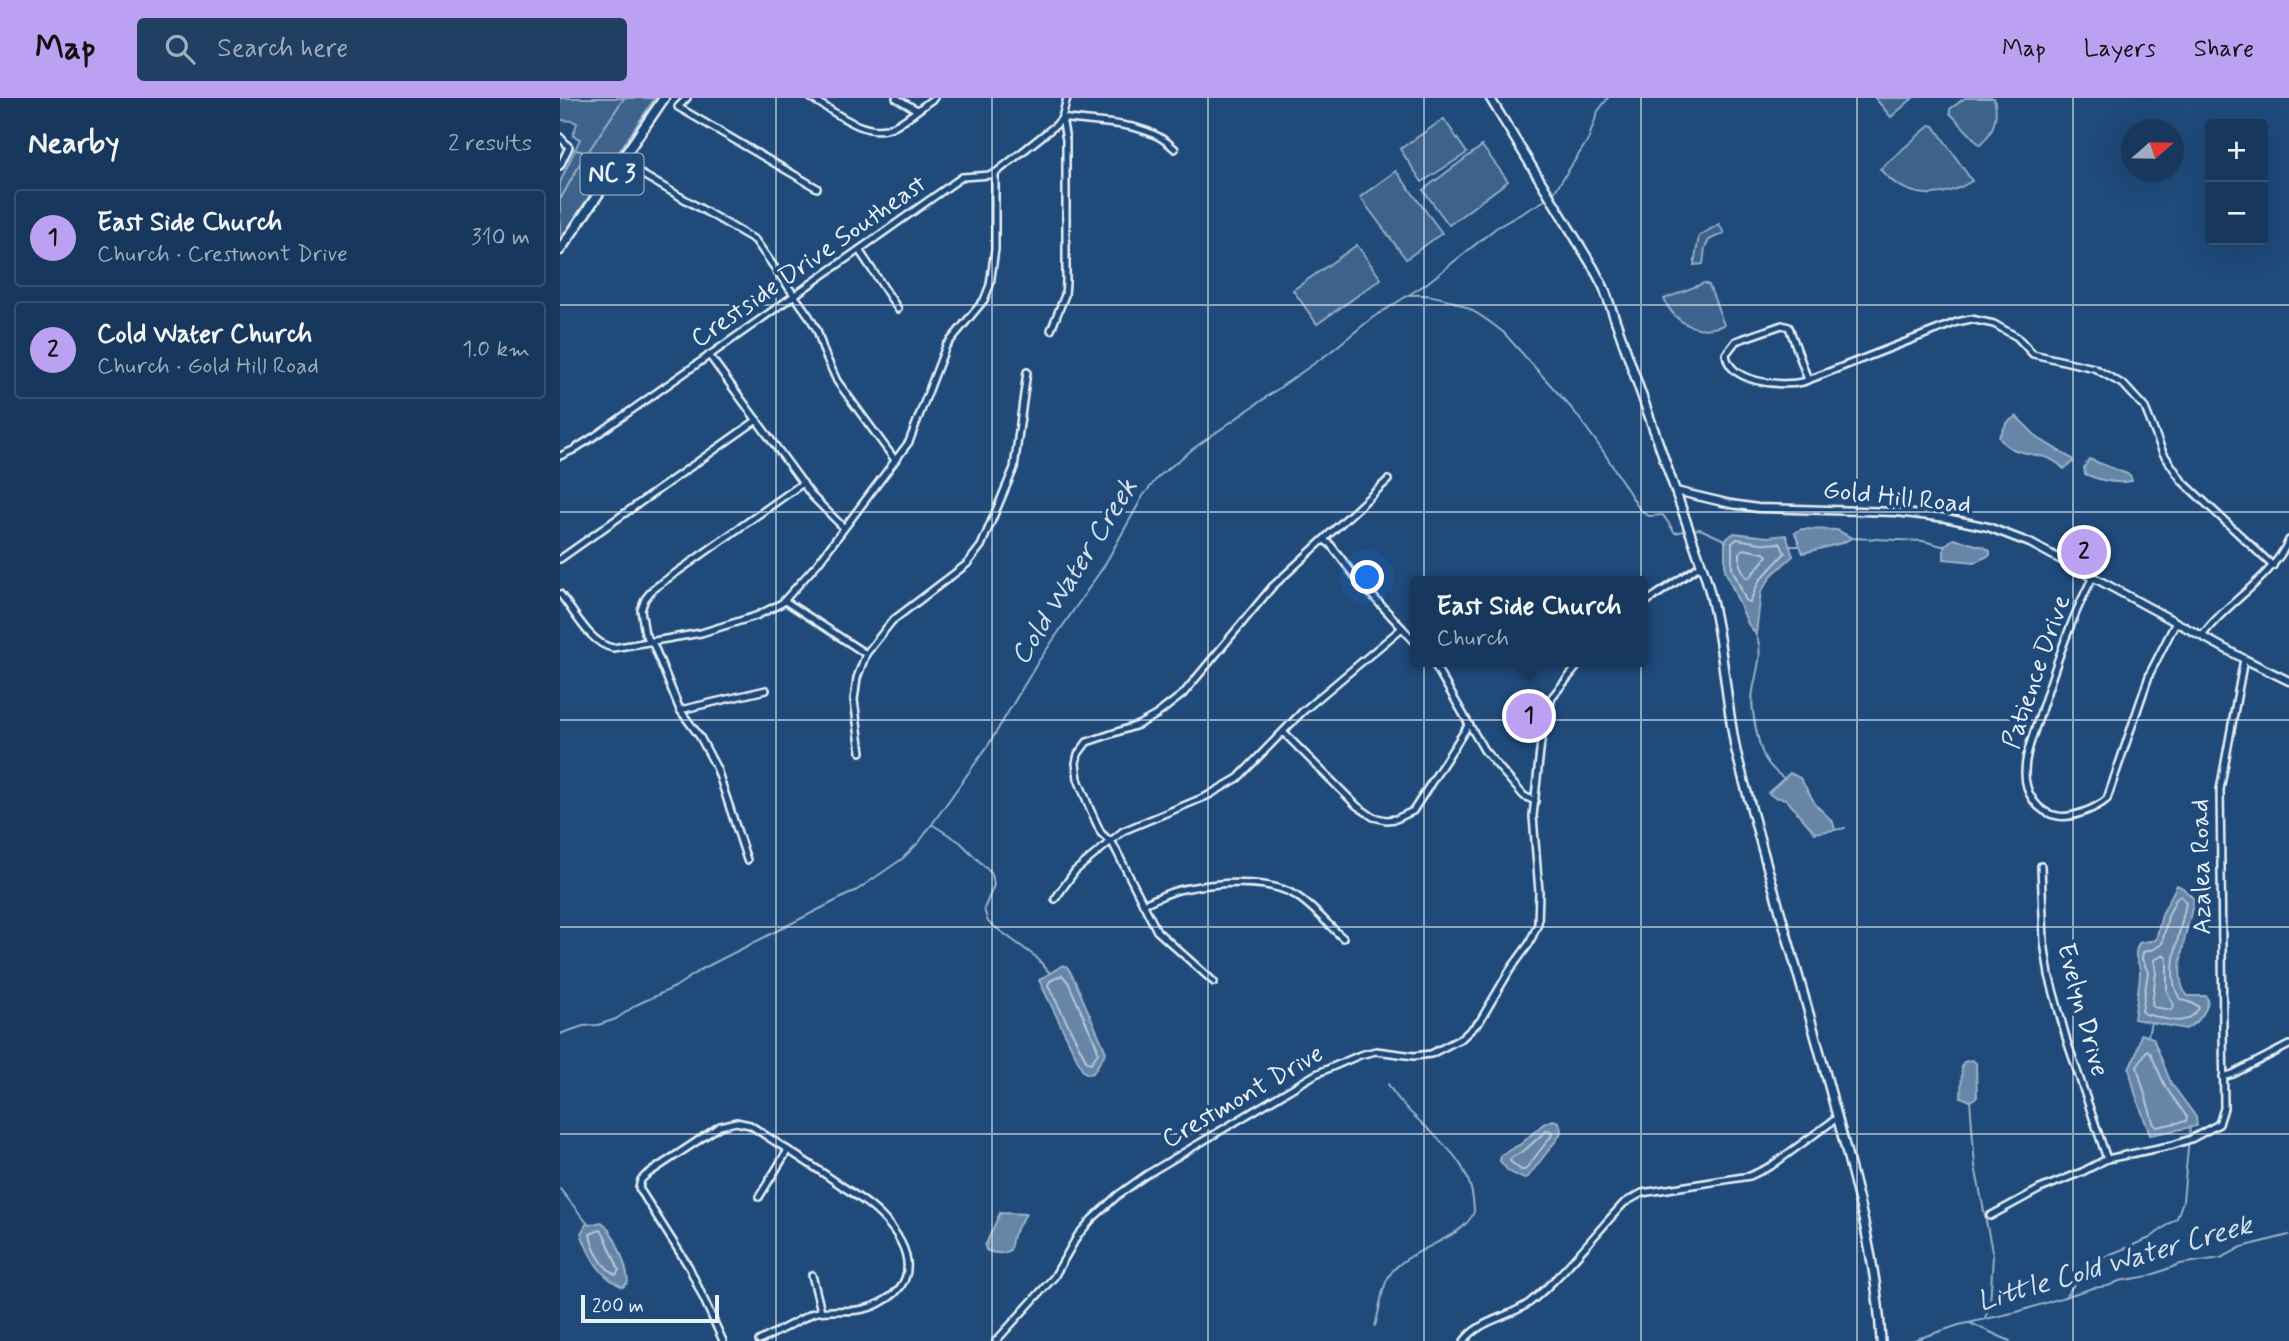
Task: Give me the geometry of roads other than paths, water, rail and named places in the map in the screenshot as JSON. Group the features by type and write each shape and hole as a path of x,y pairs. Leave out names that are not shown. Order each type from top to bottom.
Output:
{"main road":[{"name":"NC 3","path":"560,250 664,98"},
{"path":"1490,98 1593,267 1612,307 1701,565 1718,623 1736,751 1838,1118 1875,1270 1881,1341"}],"street":[{"path":"687,98 678,107 817,188"},
{"path":"811,98 855,123 876,130 895,126 934,98"},
{"path":"896,98 917,110"},
{"path":"1051,330 1065,295 1066,282 1066,140 1062,118 1067,98"},
{"path":"560,594 604,646 619,647 719,628 756,616 785,601 818,563 913,434 946,346 978,309 990,285 995,249 995,173 1062,118 1119,124 1139,129 1168,141 1175,149"},
{"path":"560,137 569,146 560,166"},
{"path":"636,171 750,235 764,251 817,330 837,380 895,460"},
{"name":"Crestside Drive Southeast","path":"560,456 595,436 962,177 995,173"},
{"path":"859,250 898,309"},
{"path":"1808,380 1789,327 1782,325 1736,341 1726,354 1731,368 1772,384 1790,385 1808,380 1957,322 1971,319 1994,324 2017,337 2033,354 2094,368 2124,385 2145,408 2163,453 2182,481 2273,566"},
{"path":"709,355 803,483 825,511 843,527"},
{"path":"861,752 854,700 857,678 866,654 892,621 967,564 981,546 1014,468 1027,372"},
{"path":"560,559 757,420"},
{"path":"1214,982 1157,931 1109,841 1101,833 1078,779 1076,762 1081,748 1092,740 1138,725 1171,705 1192,684 1272,587 1388,480"},
{"path":"747,860 717,769 701,737 680,710 645,634 640,615 648,593 803,483"},
{"name":"Gold Hill Road","path":"1676,491 1758,508 1896,512 1989,527 2030,543 2289,681"},
{"path":"1324,540 1410,637"},
{"path":"2202,636 2211,624 2273,566 2289,540"},
{"path":"1648,601 1701,565"},
{"name":"Patience Drive","path":"2093,577 2071,621 2027,755 2027,784 2035,804 2041,809 2055,816 2065,817 2097,806 2107,799 2150,673 2176,622"},
{"path":"785,601 866,654"},
{"path":"1055,899 1075,872 1109,841 1132,827 1225,788 1331,685 1402,628"},
{"name":"Azalea Road","path":"2106,1159 2179,1143 2219,1124 2224,1112 2220,790 2244,659"},
{"path":"1436,667 1484,750 1524,796 1535,801"},
{"name":"Crestmont Drive","path":"996,1341 1054,1278 1079,1235 1092,1219 1118,1195 1146,1175 1299,1083 1343,1062 1376,1051 1414,1056 1431,1054 1454,1043 1475,1028 1529,944 1538,923 1540,906 1533,816 1541,741 1549,705 1557,690 1577,667"},
{"path":"680,710 766,690"},
{"path":"1283,732 1357,806 1373,817 1392,819 1413,811 1469,724"},
{"name":"Evelyn Drive","path":"2041,866 2044,942 2049,975 2067,1041 2106,1159"},
{"path":"1143,904 1184,889 1262,883 1280,887 1295,895 1343,938"},
{"path":"2223,1077 2289,1045"},
{"path":"1464,1341 1478,1326 1511,1314 1529,1303 1631,1198 1642,1193 1750,1176 1770,1166 1838,1118"},
{"path":"723,1341 689,1267 639,1188 640,1180 720,1126 732,1122 750,1125 877,1212 895,1234 908,1261 902,1285 887,1300 853,1312 821,1311 759,1341"},
{"path":"759,1197 788,1150"},
{"path":"1990,1216 2040,1189 2106,1159"},
{"path":"812,1275 821,1311"}],"water":[{"path":"2016,416 2038,438 2073,462 2064,469 2050,459 2015,450 2003,443 1999,437 2007,423"},
{"path":"2089,459 2130,475 2132,481 2108,481 2085,474 2084,468"},
{"path":"1802,529 1837,530 1852,538 1803,553 1795,533"},
{"path":"1734,533 1767,537 1786,535 1793,556 1772,575 1761,592 1756,634 1748,624 1725,570 1725,540"},
{"path":"1953,539 1984,547 1990,551 1990,555 1975,562 1944,559 1944,546"},
{"path":"1790,773 1800,778 1816,805 1833,822 1835,830 1815,833 1786,799 1768,793"},
{"path":"2177,885 2194,899 2185,935 2180,977 2188,996 2206,996 2208,1000 2201,1017 2186,1029 2134,1019 2140,974 2137,949 2139,943 2156,940 2162,914"},
{"path":"1063,965 1074,979 1106,1052 1093,1073 1083,1071 1039,980"},
{"path":"2141,1034 2153,1038 2171,1083 2196,1117 2197,1126 2150,1135 2129,1068 2136,1055"},
{"path":"1972,1060 1976,1063 1977,1097 1970,1101 1961,1097 1962,1065"},
{"path":"1553,1120 1559,1122 1560,1135 1528,1177 1524,1179 1508,1171 1500,1161 1501,1155 1521,1144 1543,1124"},
{"path":"1000,1213 1026,1214 1013,1235 1010,1250 1004,1253 986,1250 985,1246"},
{"path":"601,1222 611,1232 622,1258 628,1282 623,1287 608,1278 596,1265 581,1233 587,1223 590,1225"}],"waterway":[{"path":"560,200 578,167 624,98"},
{"name":"Cold Water Creek","path":"1553,194 1588,140 1598,111 1608,98"},
{"path":"575,150 586,152"},
{"name":"Cold Water Creek","path":"560,1034 616,1019 702,969 857,890 902,859 920,841 989,744 1038,662 1104,566 1143,496 1158,477 1194,448 1329,353 1372,318 1426,284 1496,228 1549,198"},
{"path":"1409,295 1435,296 1459,304 1503,332 1574,411 1640,510 1649,516 1663,515 1675,533 1688,530"},
{"path":"1693,530 1700,529 1727,541"},
{"path":"1851,538 1923,541 1946,547"},
{"path":"1789,546 1800,546"},
{"path":"1755,633 1760,654 1752,700 1757,733 1767,761 1785,779"},
{"path":"933,825 960,842 992,874 994,885 984,909 988,922 1036,957 1049,972"},
{"path":"1834,830 1845,828"},
{"path":"2148,1036 2151,1022"},
{"path":"1375,1326 1383,1292 1391,1273 1410,1257 1459,1230 1474,1212 1471,1190 1454,1155 1400,1101 1388,1084"},
{"path":"1970,1100 1975,1166 1993,1256 1990,1305 1985,1318"},
{"path":"2065,1297 2094,1261 2150,1238 2177,1218 2183,1201 2190,1127"},
{"path":"560,1189 588,1224"},
{"name":"Little Cold Water Creek","path":"1911,1341 2093,1288 2149,1276 2180,1264 2221,1258 2242,1247 2289,1235"},
{"path":"1970,1323 2010,1341"}],"place":[{"name":"Cold Water Church","path":"2084,552"},
{"name":"East Side Church","path":"1529,716"}]}
